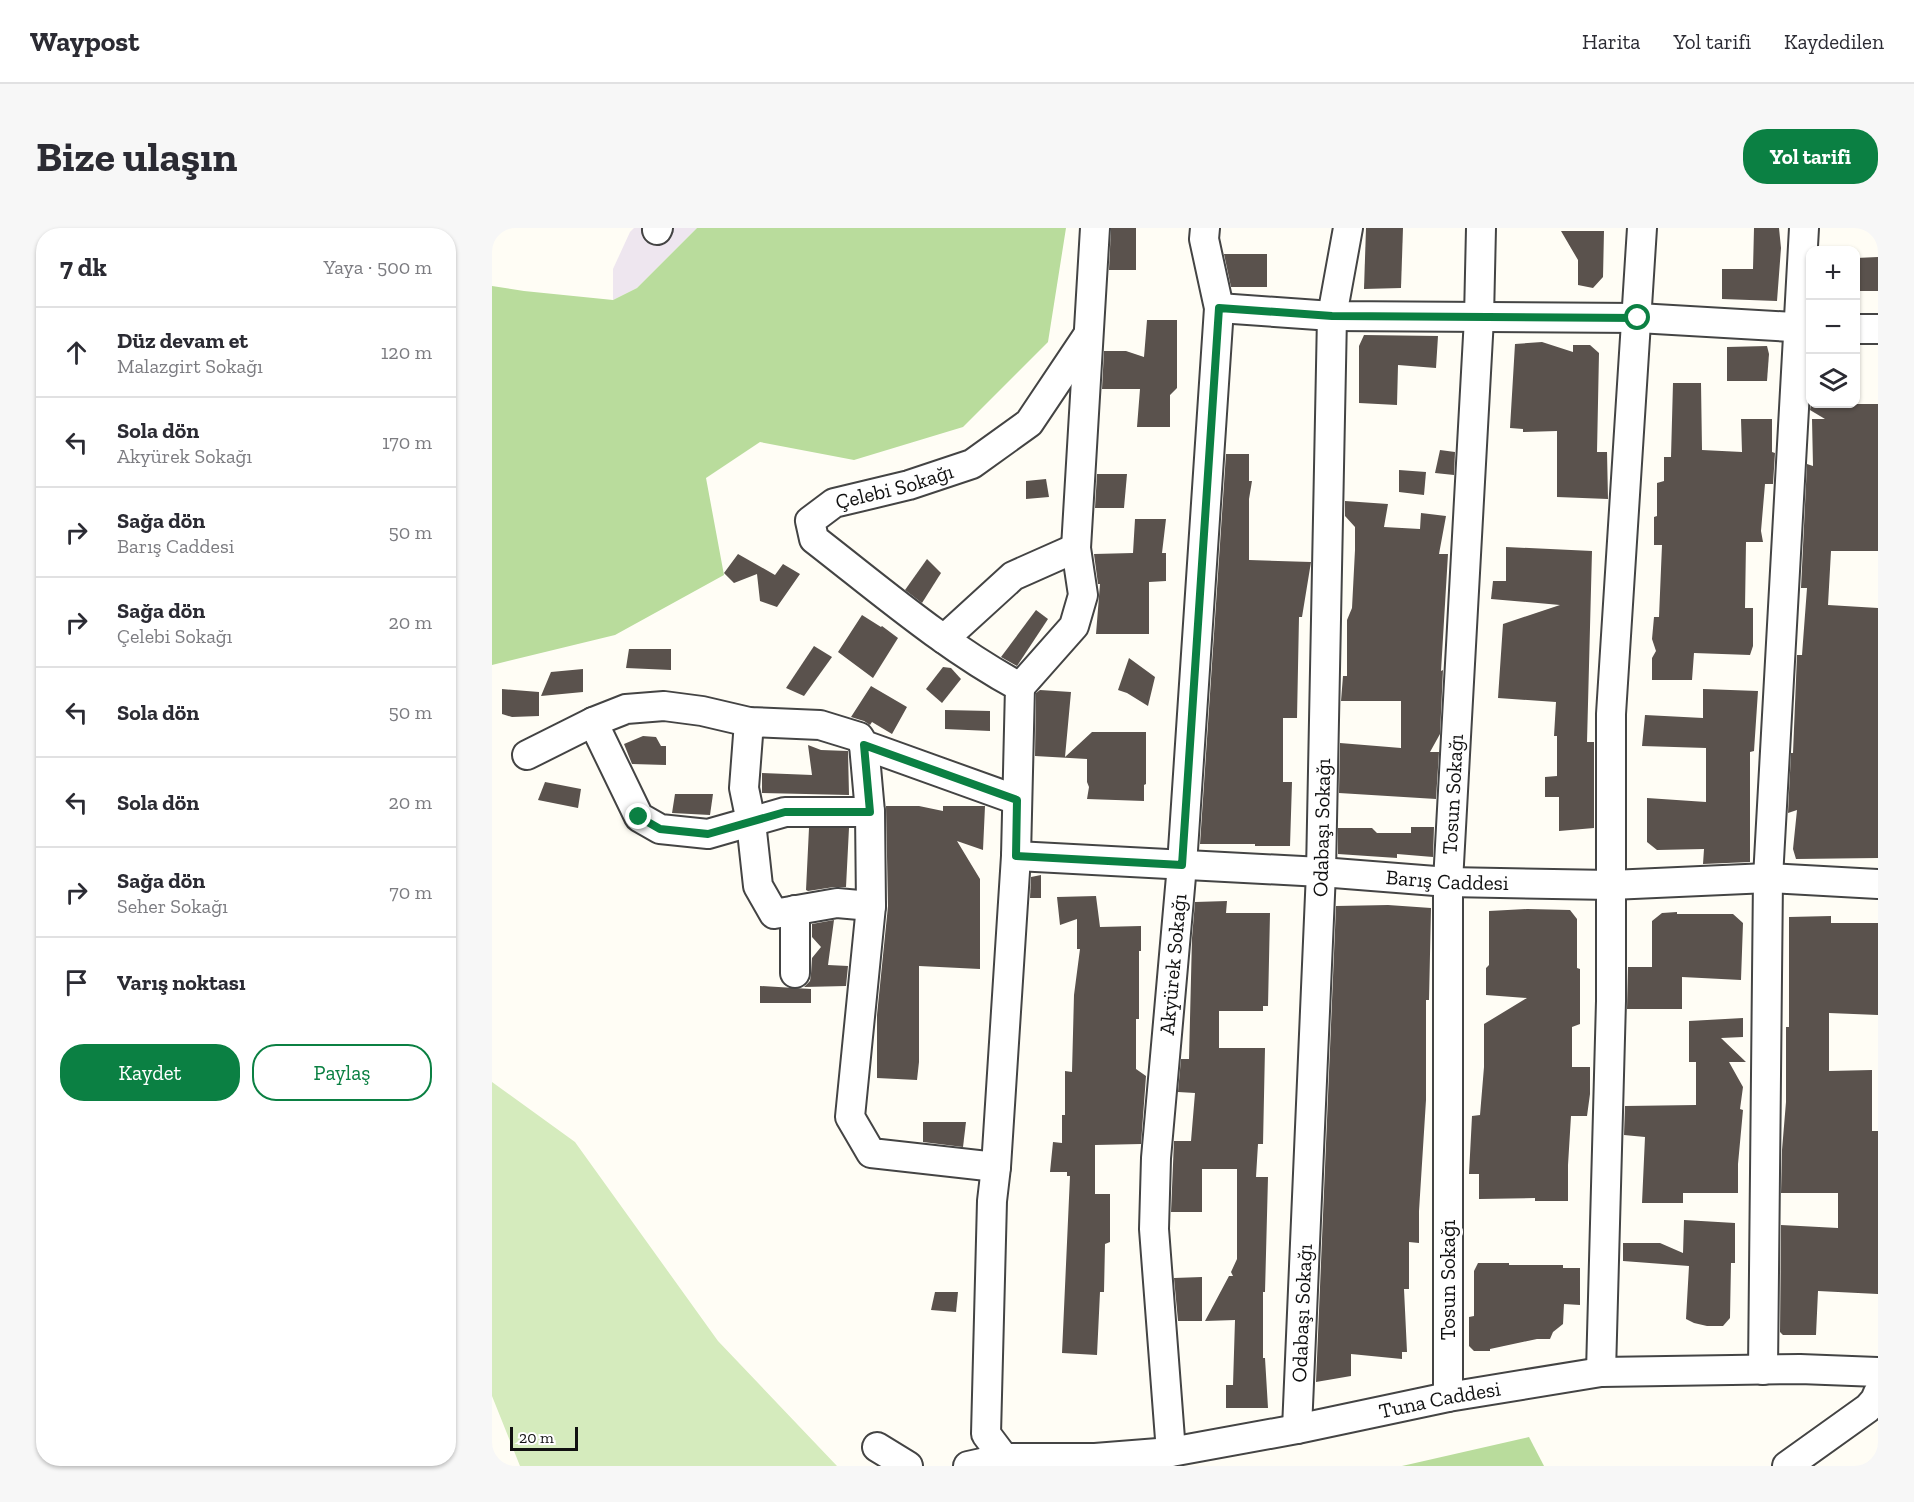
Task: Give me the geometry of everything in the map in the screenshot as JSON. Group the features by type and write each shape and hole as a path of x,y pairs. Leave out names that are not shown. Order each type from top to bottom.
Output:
{"street":[{"path":"1004,1458 986,1434 992,1201 1016,856 1020,687 1074,626 1083,595 1076,548 1095,228"},
{"name":"Akyürek Sokağı","path":"1171,1452 1154,1228 1156,1158 1182,865 1219,308 1204,239 1205,228"},
{"name":"Odabaşı Sokağı","path":"1297,1429 1321,872 1332,316 1348,228"},
{"name":"Tosun Sokağı","path":"1448,1398 1448,882 1479,318 1481,228"},
{"path":"1601,1372 1611,1001 1611,714 1642,228"},
{"path":"1763,1370 1768,878 1805,328 1804,228"},
{"path":"1219,308 1332,316 1638,318 1805,328"},
{"path":"1860,329 1878,329"},
{"name":"Çelebi Sokağı","path":"1020,687 985,668 814,539 810,522 834,503 909,485 972,464 1029,423 1088,335"},
{"path":"945,639 1013,576 1076,548"},
{"path":"527,754 593,722 626,710 664,706 702,711 749,722 820,725 859,737 864,745 870,812 871,906 850,1117 871,1153 996,1167"},
{"path":"593,722 639,817 660,829 708,834 785,812 870,812"},
{"path":"749,722 744,788 751,822 758,886 774,914 837,903 871,906"},
{"path":"864,745 1017,800"},
{"name":"Barış Caddesi","path":"1016,856 1321,872 1448,882 1611,885 1768,878 1878,884"},
{"path":"795,910 795,973"},
{"name":"Tuna Caddesi","path":"968,1466 1004,1458 1095,1458 1171,1452 1448,1398 1601,1372 1800,1369 1878,1372"},
{"path":"1787,1466 1868,1408 1878,1393"},
{"path":"877,1447 908,1466"}],"shaded area":[{"path":"634,228 697,228 637,288 613,300 613,269"}],"green space":[{"path":"697,228 1066,228 1048,342 963,427 854,460 760,442 706,478 724,575 615,635 492,665 492,286 613,300 637,288"},
{"path":"492,1082 575,1142 718,1341 837,1466 520,1466 492,1396"},
{"path":"1529,1437 1544,1466 1402,1466"}],"building":[{"path":"1111,228 1136,228 1136,270 1109,270"},
{"path":"1366,228 1403,228 1401,288 1364,289"},
{"path":"1754,228 1779,228 1781,248 1777,301 1722,299 1722,269 1753,269"},
{"path":"1561,231 1604,231 1603,277 1593,288 1578,285 1578,260"},
{"path":"1224,254 1267,254 1267,287 1231,287"},
{"path":"1878,257 1878,291 1860,291 1860,258"},
{"path":"1147,320 1177,320 1177,388 1170,395 1170,427 1137,427 1140,389 1102,389 1104,351 1126,351 1144,357"},
{"path":"1364,335 1438,336 1436,368 1398,365 1397,405 1359,403 1359,346"},
{"path":"1542,342 1573,352 1573,345 1590,345 1599,353 1597,452 1607,452 1608,499 1557,497 1557,431 1523,432 1523,429 1510,428 1515,344"},
{"path":"1767,346 1769,354 1767,381 1727,381 1727,347"},
{"path":"1673,383 1701,383 1702,450 1742,452 1741,419 1772,419 1772,452 1775,453 1773,484 1765,484 1761,531 1763,542 1746,542 1745,608 1753,608 1753,646 1750,655 1694,653 1692,680 1652,680 1652,658 1656,651 1652,639 1654,617 1659,617 1662,545 1654,545 1654,517 1657,516 1657,483 1664,481 1664,457 1671,457"},
{"path":"1860,404 1878,404 1878,551 1831,551 1828,605 1878,608 1878,858 1796,859 1793,849 1797,810 1788,813 1797,655 1802,655 1807,588 1801,588 1807,464 1813,466 1812,419 1825,419 1810,408 1860,408"},
{"path":"1440,450 1455,452 1454,475 1435,473"},
{"path":"1226,454 1249,454 1249,481 1252,481 1249,499 1249,560 1311,562 1302,617 1299,617 1297,718 1283,718 1283,782 1292,782 1290,846 1200,844"},
{"path":"1399,470 1426,472 1424,495 1399,492"},
{"path":"1097,474 1127,474 1124,508 1095,508"},
{"path":"1046,479 1049,497 1026,499 1026,481"},
{"path":"1345,501 1388,504 1384,527 1420,529 1421,513 1446,516 1439,554 1448,554 1440,734 1430,752 1439,752 1436,799 1339,793 1340,743 1401,748 1401,701 1341,701 1343,676 1347,676 1347,620 1352,608 1355,550 1355,527 1345,516"},
{"path":"1135,519 1166,519 1162,553 1166,553 1166,581 1149,582 1149,634 1096,634 1100,584 1098,584 1094,554 1133,553"},
{"path":"1506,547 1592,551 1587,742 1594,742 1594,828 1559,831 1559,797 1545,797 1545,777 1557,776 1557,736 1554,736 1556,702 1498,698 1503,624 1560,605 1491,599 1493,581 1506,581"},
{"path":"738,554 775,575 783,564 800,574 777,607 760,601 757,574 734,583 724,573"},
{"path":"927,559 941,573 922,603 905,590"},
{"path":"1036,610 1048,619 1017,666 1001,657"},
{"path":"862,615 898,638 873,678 838,652"},
{"path":"814,646 832,657 804,696 786,688"},
{"path":"629,649 671,649 671,670 626,668"},
{"path":"1129,658 1155,677 1148,706 1118,690"},
{"path":"943,667 951,668 961,679 942,703 926,689"},
{"path":"583,669 583,692 541,696 551,672"},
{"path":"871,686 907,707 892,734 872,722 870,725 851,717"},
{"path":"502,689 539,692 539,716 512,717 502,714"},
{"path":"1703,689 1758,691 1754,751 1750,752 1750,862 1703,864 1704,849 1657,850 1647,842 1647,798 1706,802 1706,748 1642,746 1645,715 1703,718"},
{"path":"1040,690 1071,692 1065,757 1092,732 1146,732 1144,801 1087,799 1089,787 1087,759 1035,756 1036,693"},
{"path":"945,710 990,711 990,731 945,729"},
{"path":"643,736 656,737 661,746 666,746 666,765 632,764 624,744"},
{"path":"808,745 821,750 848,751 849,795 762,793 762,773 812,775"},
{"path":"545,782 581,789 578,808 538,800"},
{"path":"675,794 713,794 710,815 672,813"},
{"path":"886,806 919,806 943,811 943,806 985,806 983,850 957,841 980,879 980,969 919,966 917,1080 877,1078 877,1015 888,906"},
{"path":"1411,827 1434,827 1433,857 1397,854 1397,858 1338,854 1338,828 1372,828 1377,833 1411,833"},
{"path":"809,828 849,828 846,887 806,890"},
{"path":"1041,875 1041,898 1030,898 1031,877"},
{"path":"1096,896 1100,927 1141,926 1136,1069 1146,1076 1141,1144 1095,1145 1095,1194 1110,1194 1110,1242 1105,1244 1104,1292 1100,1292 1097,1355 1062,1353 1070,1176 1067,1176 1067,1172 1050,1172 1053,1142 1062,1143 1062,1115 1065,1115 1065,1071 1072,1072 1074,995 1080,949 1077,949 1077,919 1060,925 1057,897"},
{"path":"1227,901 1226,913 1270,913 1268,1006 1263,1006 1263,1011 1219,1011 1219,1048 1265,1048 1263,1144 1258,1144 1256,1177 1268,1177 1265,1292 1263,1292 1263,1358 1265,1358 1268,1408 1226,1408 1226,1385 1233,1385 1235,1320 1205,1321 1229,1276 1233,1276 1231,1272 1237,1259 1237,1169 1202,1169 1202,1212 1171,1212 1174,1141 1191,1141 1195,1093 1178,1092 1181,1059 1189,1059 1195,902"},
{"path":"1388,905 1431,908 1429,1000 1426,1000 1426,1100 1419,1243 1409,1242 1409,1289 1404,1289 1407,1352 1402,1352 1402,1359 1351,1354 1351,1376 1316,1382 1336,906"},
{"path":"1570,910 1577,919 1580,1024 1572,1027 1572,1067 1590,1067 1590,1094 1587,1116 1571,1116 1568,1201 1535,1201 1535,1198 1479,1199 1479,1174 1469,1174 1472,1116 1480,1115 1484,1067 1484,1024 1527,998 1486,995 1486,968 1489,965 1489,911"},
{"path":"1677,912 1677,914 1733,914 1743,923 1741,980 1682,977 1682,1009 1627,1009 1628,967 1652,967 1652,921 1662,913"},
{"path":"1831,916 1831,923 1878,923 1878,1015 1829,1013 1829,1071 1872,1070 1872,1131 1878,1131 1878,1294 1818,1291 1816,1335 1783,1335 1780,1332 1781,1225 1838,1228 1838,1193 1781,1193 1786,1102 1786,1027 1789,1027 1789,917"},
{"path":"834,920 828,965 848,966 846,986 804,987 810,981 812,958 821,947 812,937 812,924"},
{"path":"760,986 811,989 811,1003 760,1003"},
{"path":"1743,1018 1743,1037 1721,1038 1746,1062 1729,1062 1743,1087 1740,1109 1743,1110 1738,1193 1683,1193 1683,1203 1642,1203 1645,1137 1624,1135 1625,1106 1696,1105 1696,1062 1689,1062 1689,1021"},
{"path":"923,1122 966,1122 963,1147 923,1142"},
{"path":"1684,1220 1735,1223 1735,1263 1731,1263 1730,1318 1723,1326 1707,1326 1686,1319 1689,1266 1623,1261 1623,1243 1660,1243 1683,1253"},
{"path":"1478,1263 1563,1265 1563,1268 1580,1268 1580,1305 1564,1304 1563,1324 1553,1332 1550,1339 1537,1339 1490,1349 1490,1351 1474,1351 1469,1346 1469,1317 1474,1316 1474,1271"},
{"path":"1202,1277 1202,1321 1178,1321 1174,1278"},
{"path":"935,1292 958,1292 956,1312 931,1310"}],"route":[{"path":"639,817 660,829 708,834 785,812 870,812 864,745 1017,800 1016,856 1182,865 1219,308 1332,316 1638,318"}]}
